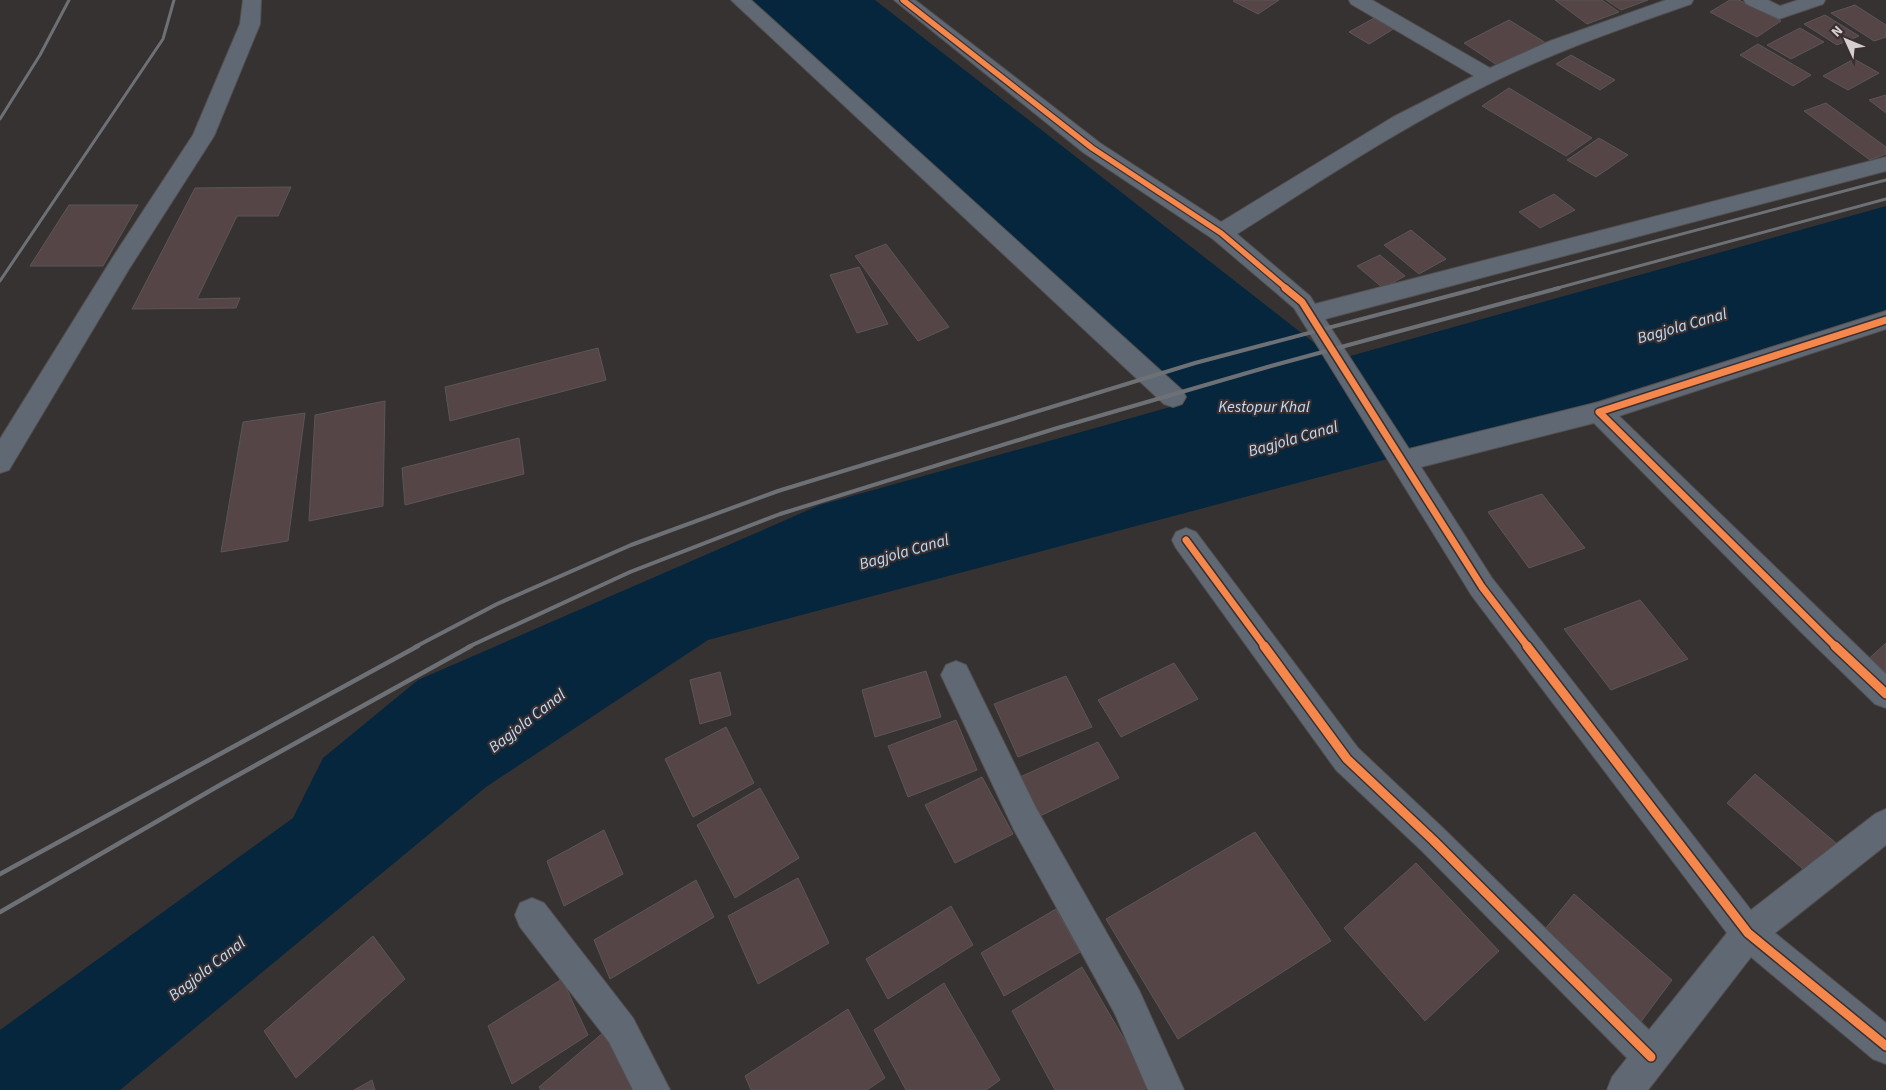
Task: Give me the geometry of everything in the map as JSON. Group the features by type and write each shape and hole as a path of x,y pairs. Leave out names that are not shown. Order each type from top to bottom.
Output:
{"street":[{"path":"0,462 121,263 203,136 250,24 252,0"},
{"path":"740,0 1173,397"},
{"path":"904,0 1092,148 1221,234 1302,302 1482,587 1748,933 1886,1046"},
{"path":"1358,0 1489,76"},
{"path":"1221,234 1400,122 1489,76 1557,46 1684,0"},
{"path":"1753,0 1778,13 1816,0"},
{"path":"1314,319 1886,164"},
{"path":"1404,461 1599,412 1886,320"},
{"path":"1599,412 1812,624 1886,694"},
{"path":"1186,540 1347,759 1433,840 1651,1057"},
{"path":"956,675 1025,819 1127,1002 1166,1090"},
{"path":"1625,1090 1748,933 1886,825"},
{"path":"532,915 621,1030 652,1090"}],"water":[{"name":"Kestopur Khal","path":"745,0 875,0 1336,360 1886,206 1886,310 1553,415 708,640 486,787 120,1090 0,1090 0,1030 293,818 323,758 418,680 820,505 1181,404"}],"building":[{"path":"1279,0 1258,14 1233,1"},
{"path":"1555,0 1602,0 1619,12 1587,24"},
{"path":"1606,0 1648,0 1621,10"},
{"path":"1730,0 1739,0 1781,21 1757,37 1710,12"},
{"path":"1855,5 1886,25 1886,37 1874,41 1831,13"},
{"path":"1825,15 1859,36 1837,45 1804,24"},
{"path":"1376,17 1395,28 1369,44 1349,32"},
{"path":"1509,20 1546,43 1500,67 1464,43"},
{"path":"1800,28 1824,42 1791,59 1767,45"},
{"path":"1758,44 1811,75 1793,86 1740,55"},
{"path":"1571,55 1615,80 1600,90 1556,64"},
{"path":"1854,59 1879,73 1848,90 1823,76"},
{"path":"1509,88 1592,138 1566,156 1482,106"},
{"path":"1886,95 1886,113 1869,100"},
{"path":"1826,103 1886,147 1886,154 1870,160 1804,111"},
{"path":"1599,138 1628,155 1596,177 1567,160"},
{"path":"291,187 278,216 237,216 197,299 240,298 236,308 132,309 195,188"},
{"path":"1554,194 1575,210 1540,228 1519,212"},
{"path":"69,205 138,205 103,266 30,266"},
{"path":"1411,230 1446,259 1419,274 1384,245"},
{"path":"886,244 949,327 918,341 855,256"},
{"path":"1380,255 1405,276 1383,288 1357,266"},
{"path":"859,267 888,324 857,333 830,275"},
{"path":"598,348 606,380 450,421 445,387"},
{"path":"385,401 383,506 309,521 315,415"},
{"path":"305,413 288,541 221,552 243,422"},
{"path":"519,438 524,474 405,505 402,468"},
{"path":"1542,494 1585,548 1529,568 1488,512"},
{"path":"1640,600 1688,659 1611,690 1564,629"},
{"path":"1886,643 1886,683 1863,664"},
{"path":"1174,663 1198,699 1121,737 1098,700"},
{"path":"926,671 941,717 875,737 862,690"},
{"path":"720,672 731,715 700,724 690,680"},
{"path":"1066,676 1092,727 1018,757 994,704"},
{"path":"956,720 977,770 908,797 888,746"},
{"path":"726,727 754,783 693,817 665,759"},
{"path":"1098,742 1119,778 1040,816 1020,777"},
{"path":"1755,774 1837,844 1810,875 1727,803"},
{"path":"982,777 1013,834 955,863 925,805"},
{"path":"760,788 799,858 735,898 697,825"},
{"path":"604,830 623,874 564,906 547,861"},
{"path":"1255,832 1331,941 1178,1039 1106,919"},
{"path":"1416,863 1499,951 1425,1021 1344,928"},
{"path":"798,878 829,943 758,984 728,916"},
{"path":"696,880 714,917 610,979 594,940"},
{"path":"1574,894 1672,980 1640,1023 1541,934"},
{"path":"951,906 973,945 888,999 866,959"},
{"path":"1056,909 1080,952 1004,996 981,953"},
{"path":"373,936 405,979 296,1078 264,1031"},
{"path":"1082,967 1151,1085 1144,1090 1055,1090 1012,1011"},
{"path":"562,979 588,1035 512,1084 488,1026"},
{"path":"944,983 1000,1080 986,1090 906,1090 874,1030"},
{"path":"848,1009 885,1078 867,1090 751,1090 745,1076"},
{"path":"604,1032 643,1090 541,1090 539,1087"},
{"path":"372,1080 375,1090 354,1090"}],"railway":[{"path":"0,119 40,55 69,0"},
{"path":"0,281 163,39 174,0"},
{"path":"1474,289 1886,180"},
{"path":"1554,289 1886,199"},
{"path":"415,647 497,604 631,545 778,491 1195,363 1479,288"},
{"path":"468,647 630,572 780,514 1054,429 1271,366 1559,288"},
{"path":"0,874 418,646"},
{"path":"0,912 220,785 471,646"}],"cycle path":[{"path":"903,0 1092,148 1221,233 1302,302 1482,587 1748,933 1886,1046"},
{"path":"1886,320 1599,412 1812,624 1886,694"},
{"path":"1186,540 1347,759 1433,840 1651,1057"}],"water label":[{"name":"Bagjola Canal","path":"1682,326"},
{"name":"Bagjola Canal","path":"1293,439"},
{"name":"Bagjola Canal","path":"904,552"},
{"name":"Bagjola Canal","path":"527,721"},
{"name":"Bagjola Canal","path":"207,969"}]}
